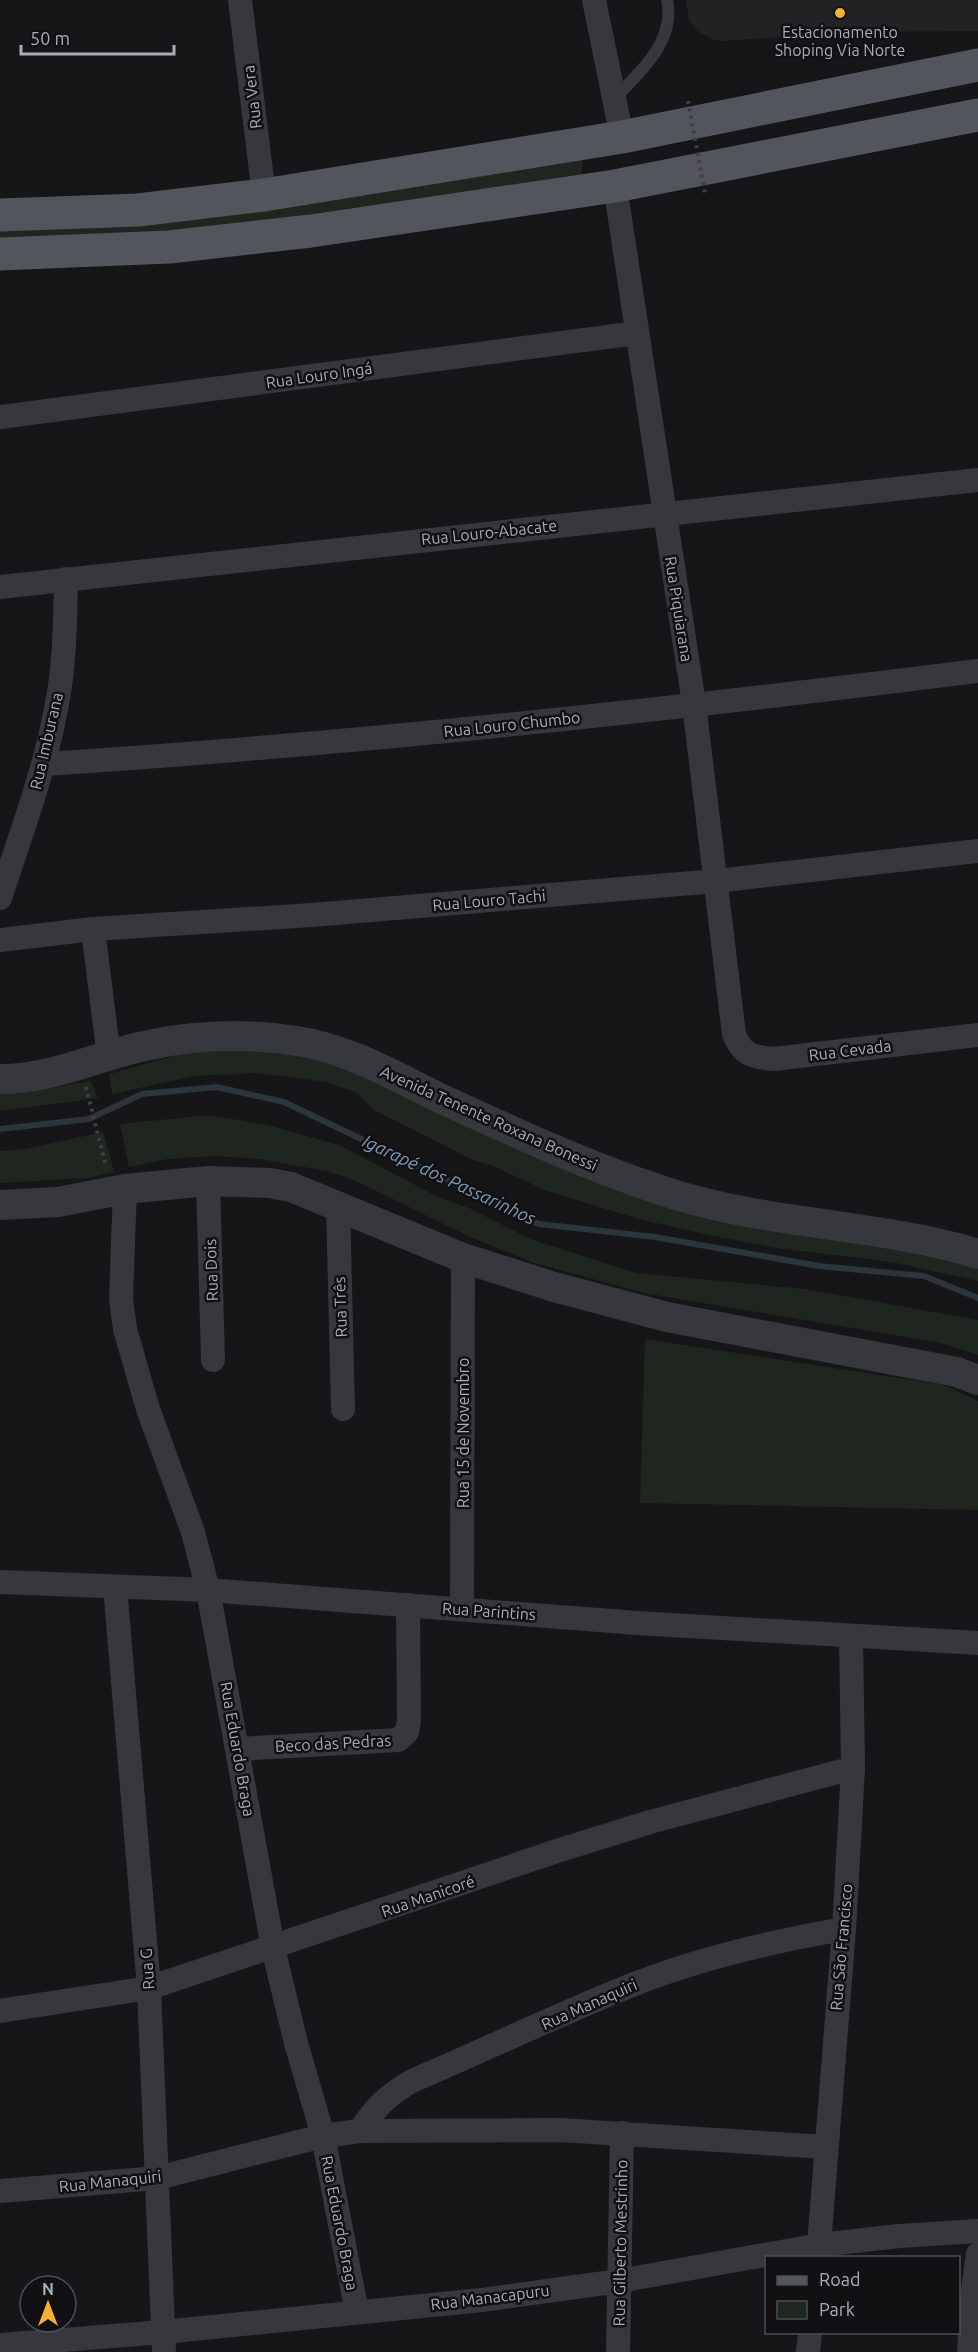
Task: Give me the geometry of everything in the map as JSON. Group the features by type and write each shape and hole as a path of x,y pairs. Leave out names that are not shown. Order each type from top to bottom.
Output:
{"main road":[{"path":"0,215 138,210 264,195 622,137 978,66"},
{"path":"0,255 169,247 312,231 615,186 978,115"}],"street":[{"name":"Rua Vera","path":"240,0 264,195"},
{"path":"594,0 622,137"},
{"name":"Rua Piquiarana","path":"615,186 694,704 734,1034"},
{"name":"Rua Louro Ingá","path":"0,417 637,333"},
{"name":"Rua Louro-Abacate","path":"0,587 978,480"},
{"name":"Rua Imburana","path":"0,898 44,764 58,702 64,648 66,579"},
{"name":"Rua Louro Chumbo","path":"44,764 253,751 694,704 978,670"},
{"name":"Rua Louro Tachi","path":"0,940 93,929 324,914 716,881 978,851"},
{"path":"93,929 109,1057"},
{"name":"Rua Cevada","path":"734,1034 739,1047 745,1054 774,1059 978,1035"},
{"name":"Avenida Tenente Roxana Bonessi","path":"0,1079 35,1077 74,1068 143,1046 195,1038 243,1036 325,1046 352,1054 517,1134 593,1165 677,1195 748,1211 875,1232 978,1254"},
{"path":"0,1205 57,1202 116,1179 248,1180 281,1185 338,1204 463,1257 554,1287 667,1317 957,1372 978,1380"},
{"name":"Rua Eduardo Braga","path":"116,1179 121,1299 125,1329 148,1410 193,1532 208,1590 273,1948 323,2136 357,2312"},
{"name":"Rua Dois","path":"208,1180 213,1360"},
{"name":"Rua Três","path":"338,1204 343,1409"},
{"name":"Rua 15 de Novembro","path":"462,1608 463,1257"},
{"name":"Rua Parintins","path":"0,1582 208,1590 637,1623 978,1642"},
{"name":"Rua G","path":"115,1587 148,1988 163,2342"},
{"name":"Beco das Pedras","path":"238,1749 398,1740 406,1732 409,1720 408,1605"},
{"name":"Rua São Francisco","path":"819,2251 844,1929 853,1768 851,1636"},
{"name":"Rua Manicoré","path":"0,2011 148,1988 560,1850 650,1822 853,1768"},
{"name":"Rua Manaquiri","path":"360,2130 374,2108 389,2094 412,2081 637,1983 709,1959 781,1940 844,1929"},
{"name":"Rua Manaquiri","path":"0,2191 157,2178 323,2136 360,2130 560,2130 826,2147"},
{"name":"Rua Gilberto Mestrinho","path":"618,2352 622,2133"},
{"name":"Rua Manacapuru","path":"787,2256 898,2236 978,2231"},
{"path":"969,2352 972,2297 978,2254"},
{"name":"Rua Manacapuru","path":"0,2345 163,2342 357,2312 482,2300 765,2259"},
{"path":"808,2352 810,2334"}],"lane":[{"path":"614,99 662,41 669,24 667,0"}],"path":[{"path":"688,101 705,193"},
{"path":"84,1080 116,1179"}],"shaded area":[{"name":"Estacionamento Shoping Via Norte","path":"686,0 978,0 978,31 861,32 722,41 713,40 698,31 689,21"}],"green space":[{"path":"576,156 582,161 582,175 181,233 0,241 0,224"},
{"path":"224,1049 319,1054 564,1162 978,1260 978,1281 892,1262 777,1248 708,1235 639,1219 547,1191 493,1166 473,1160 374,1110 357,1093 327,1082 257,1073 194,1076 112,1094 109,1074 178,1055"},
{"path":"91,1081 98,1098 0,1111 0,1087 31,1091"},
{"path":"209,1115 268,1125 339,1145 440,1198 469,1208 530,1239 636,1273 805,1289 978,1320 978,1355 941,1343 644,1293 534,1263 468,1236 354,1180 326,1171 259,1159 214,1156 168,1159 129,1167 120,1124"},
{"path":"103,1132 114,1172 88,1178 0,1183 0,1151 26,1149"},
{"path":"645,1339 944,1385 978,1401 978,1510 640,1503"}],"waterway":[{"name":"Igarapé dos Passarinhos","path":"0,1129 89,1119 142,1094 217,1087 284,1102 539,1224 655,1237 819,1266 924,1276 978,1298"}],"place":[{"name":"Estacionamento Shoping Via Norte","path":"840,13"}]}
